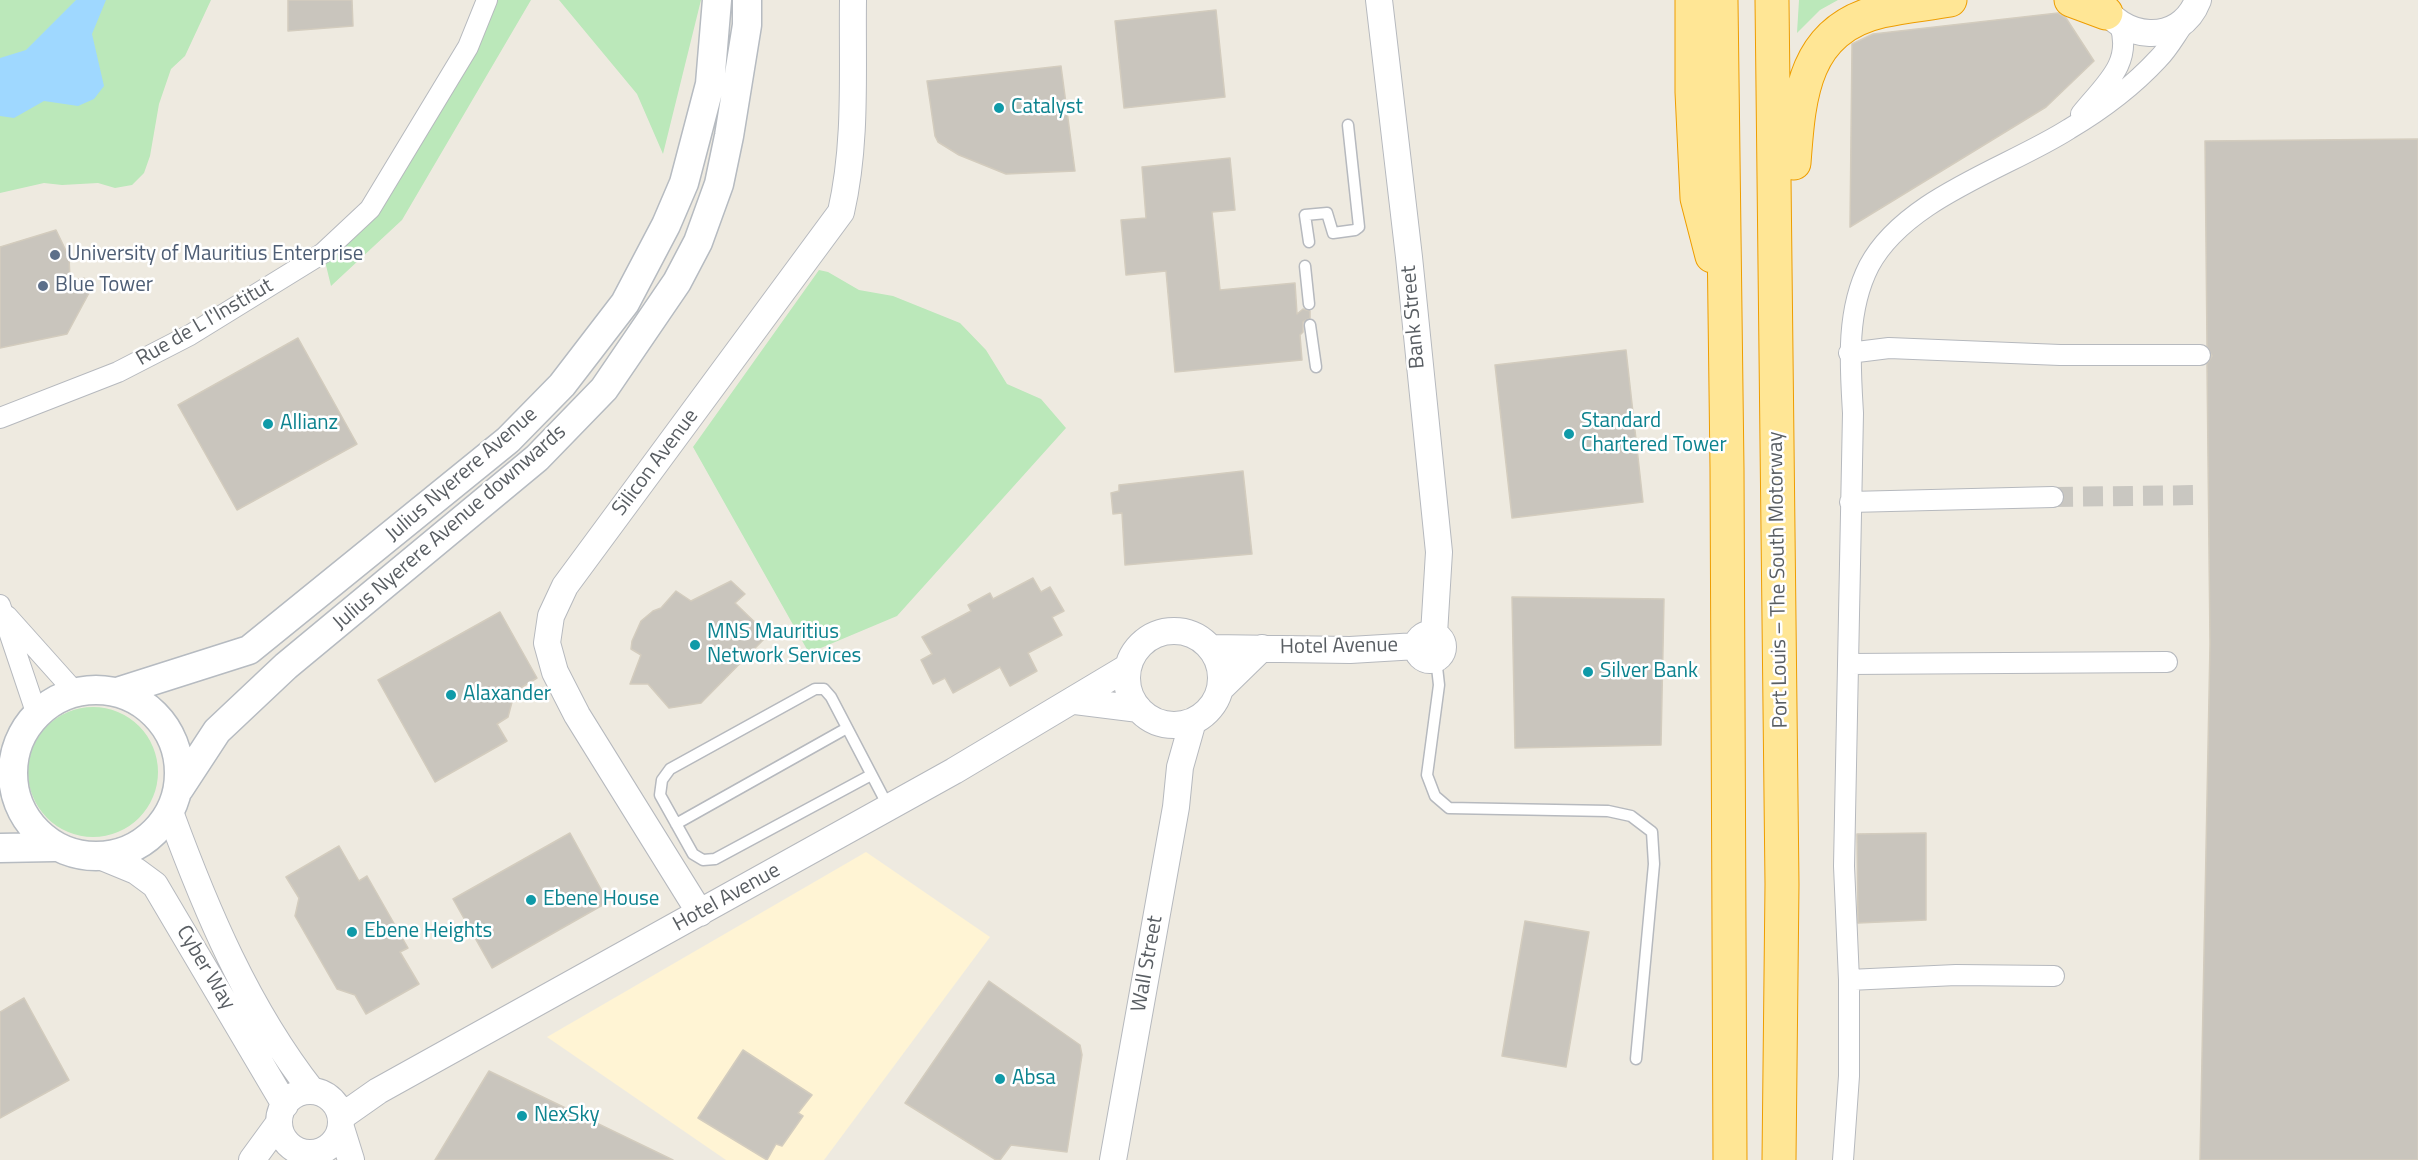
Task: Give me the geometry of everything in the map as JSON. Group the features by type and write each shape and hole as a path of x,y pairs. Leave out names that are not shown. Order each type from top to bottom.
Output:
{"highway":[{"path":"1692,0 1692,92 1697,198 1725,304"},
{"path":"1721,0 1730,1160"},
{"name":"Port Louis – The South Motorway","path":"1773,0 1782,884 1779,1160"},
{"path":"1777,374 1797,117 1807,73 1824,42 1842,28 1880,12 1950,0"},
{"path":"2071,0 2108,13"}],"main road":[{"name":"Julius Nyerere Avenue","path":"117,692 249,650 508,440 562,385 625,303 666,225 684,183 710,84 717,0"},
{"name":"Julius Nyerere Avenue downwards","path":"174,800 217,731 286,666 537,458 604,388 677,282 698,242 719,184 729,136 747,25 747,0"},
{"path":"96,690 117,692 140,702 159,718 173,739 179,764 174,800 153,834 129,850 102,857 77,855 54,847 33,830 19,808 7,764 22,734 36,715 54,701 75,692 96,690"},
{"path":"0,848 54,847"}],"street":[{"name":"Rue de L l'Institut","path":"0,418 118,372 190,335 323,253 370,209 468,46 487,0"},
{"name":"Silicon Avenue","path":"700,913 577,715 555,672 547,643 550,616 565,586 841,212 850,172 853,0"},
{"name":"Bank Street","path":"1379,0 1409,257 1439,552 1429,646"},
{"path":"2108,13 2136,32 2153,33 2176,25 2196,4"},
{"path":"1843,1160 1849,1076 1849,980 1844,866 1853,413 1850,353 1857,299 1869,265 1894,234 1951,192 1991,168 2068,130 2117,96 2160,58 2196,4"},
{"path":"2068,130 2122,61 2125,41 2108,13"},
{"path":"1850,353 1889,348 2060,355 2200,355"},
{"path":"1850,502 2053,497"},
{"path":"2,608 75,692"},
{"path":"2,608 36,715"},
{"path":"1171,631 1186,632 1199,638 1211,648 1218,660 1221,674 1220,688 1214,702 1205,713 1193,721 1164,724 1150,719 1138,709 1129,689 1128,667 1134,653 1143,642 1156,634 1171,631"},
{"name":"Hotel Avenue","path":"1211,648 1350,650 1429,646"},
{"name":"Hotel Avenue","path":"1220,688 1262,648"},
{"path":"1848,664 2167,663"},
{"name":"Hotel Avenue","path":"331,1109 378,1091 700,913 889,808 1075,701 1128,667"},
{"path":"1075,701 1138,709"},
{"name":"Wall Street","path":"1113,1160 1176,807 1180,767 1193,721"},
{"name":"Wall Street","path":"1164,724 1180,767"},
{"name":"Cyber Way","path":"174,800 195,878 236,972 297,1071 331,1109 351,1160"},
{"name":"Cyber Way","path":"102,857 136,871 155,885 282,1114"},
{"path":"1849,980 1956,975 2054,976"},
{"path":"252,1160 292,1097 331,1109 337,1137 322,1150 258,1160"},
{"path":"282,1114 281,1133 302,1153"}],"lane":[{"path":"1309,242 1305,215 1327,213 1333,233 1355,230 1359,227 1348,125"},
{"path":"1305,266 1309,304"},
{"path":"1311,325 1316,367"},
{"path":"1429,646 1439,685 1427,775 1435,796 1449,808 1608,811 1631,816 1652,832 1654,864 1636,1059"},
{"path":"872,775 716,859 703,860 693,854 660,795 662,780 670,769 815,689 824,690 831,697 872,775 889,808"},
{"path":"676,824 847,728"}],"shaded area":[{"path":"866,852 990,937 824,1160 726,1160 547,1037"}],"green space":[{"path":"0,0 211,0 185,56 171,69 159,104 150,156 144,173 132,185 115,188 98,183 62,185 44,183 0,193"},
{"path":"487,0 531,0 402,220 331,286 323,253 370,209"},
{"path":"559,0 701,0 663,154 637,94"},
{"path":"1799,0 1838,0 1820,10 1797,33"},
{"path":"819,270 828,272 859,290 893,296 960,323 986,350 1007,384 1041,399 1066,428 897,616 809,653 693,447"},
{"path":"93,707 118,712 139,726 153,747 158,772 153,797 139,818 118,832 93,837 68,832 47,818 33,797 28,772 33,747 47,726 68,712"}],"water":[{"path":"76,0 106,0 92,34 104,86 94,99 78,106 44,101 14,118 0,116 0,58 26,50"}],"building":[{"path":"288,0 352,0 353,26 288,31"},
{"path":"1216,10 1225,97 1124,108 1115,21"},
{"path":"2058,13 2066,18 2094,61 2046,107 1850,227 1852,44 1873,34"},
{"name":"Catalyst","path":"1061,66 1075,171 1006,174 959,155 938,142 935,136 927,81"},
{"path":"2418,139 2418,1160 2200,1160 2210,644 2207,364 2212,356 2207,346 2205,141"},
{"path":"1230,158 1235,210 1212,212 1220,290 1295,283 1297,314 1303,309 1310,311 1310,318 1303,322 1303,332 1300,335 1302,360 1175,372 1166,271 1126,275 1121,220 1146,218 1142,167"},
{"name":"Blue Tower","path":"56,230 69,257 70,280 84,278 89,293 67,334 0,348 0,247"},
{"name":"Allianz","path":"298,338 357,444 237,510 178,405"},
{"name":"Standard Chartered Tower","path":"1626,350 1643,502 1512,518 1495,365"},
{"path":"1243,471 1252,554 1125,565 1122,513 1113,514 1111,493 1119,491 1119,485"},
{"path":"1033,578 1041,592 1050,587 1064,611 1052,617 1062,635 1028,653 1037,671 1010,686 1000,667 953,693 945,678 933,684 921,660 932,654 922,637 971,611 968,605 990,593 993,599"},
{"name":"MNS Mauritius Network Services","path":"731,581 745,594 735,603 768,635 701,703 669,708 648,684 630,684 641,655 631,649 641,621 653,611 661,608 676,591 691,601"},
{"name":"Silver Bank","path":"1512,597 1664,599 1661,745 1515,748"},
{"name":"Alaxander","path":"500,612 537,678 522,687 512,702 508,717 497,724 507,741 435,782 378,680"},
{"name":"Ebene House","path":"570,833 608,902 492,968 453,899"},
{"path":"1926,833 1926,920 1858,923 1857,834"},
{"name":"Ebene Heights","path":"339,846 359,881 367,876 408,948 400,952 419,984 366,1014 355,995 337,989 295,916 299,898 286,877"},
{"path":"1525,921 1589,932 1566,1067 1502,1056"},
{"name":"Absa","path":"989,981 1080,1045 1082,1055 1067,1152 1011,1145 1000,1160 996,1160 905,1103"},
{"path":"24,998 69,1080 0,1118 0,1012"},
{"path":"743,1050 812,1095 798,1113 803,1116 782,1146 776,1144 767,1160 698,1118"},
{"name":"NexSky","path":"489,1071 673,1160 435,1160"}],"tunnel":[{"path":"2053,497 2201,495"}],"place":[{"name":"Catalyst","path":"999,108"},
{"name":"University of Mauritius Enterprise","path":"55,255"},
{"name":"Blue Tower","path":"43,286"},
{"name":"Allianz","path":"268,424"},
{"name":"Standard Chartered Tower","path":"1569,434"},
{"name":"MNS Mauritius Network Services","path":"695,645"},
{"name":"Silver Bank","path":"1588,672"},
{"name":"Alaxander","path":"451,695"},
{"name":"Ebene House","path":"531,900"},
{"name":"Ebene Heights","path":"352,932"},
{"name":"Absa","path":"1000,1079"},
{"name":"NexSky","path":"522,1116"}]}
